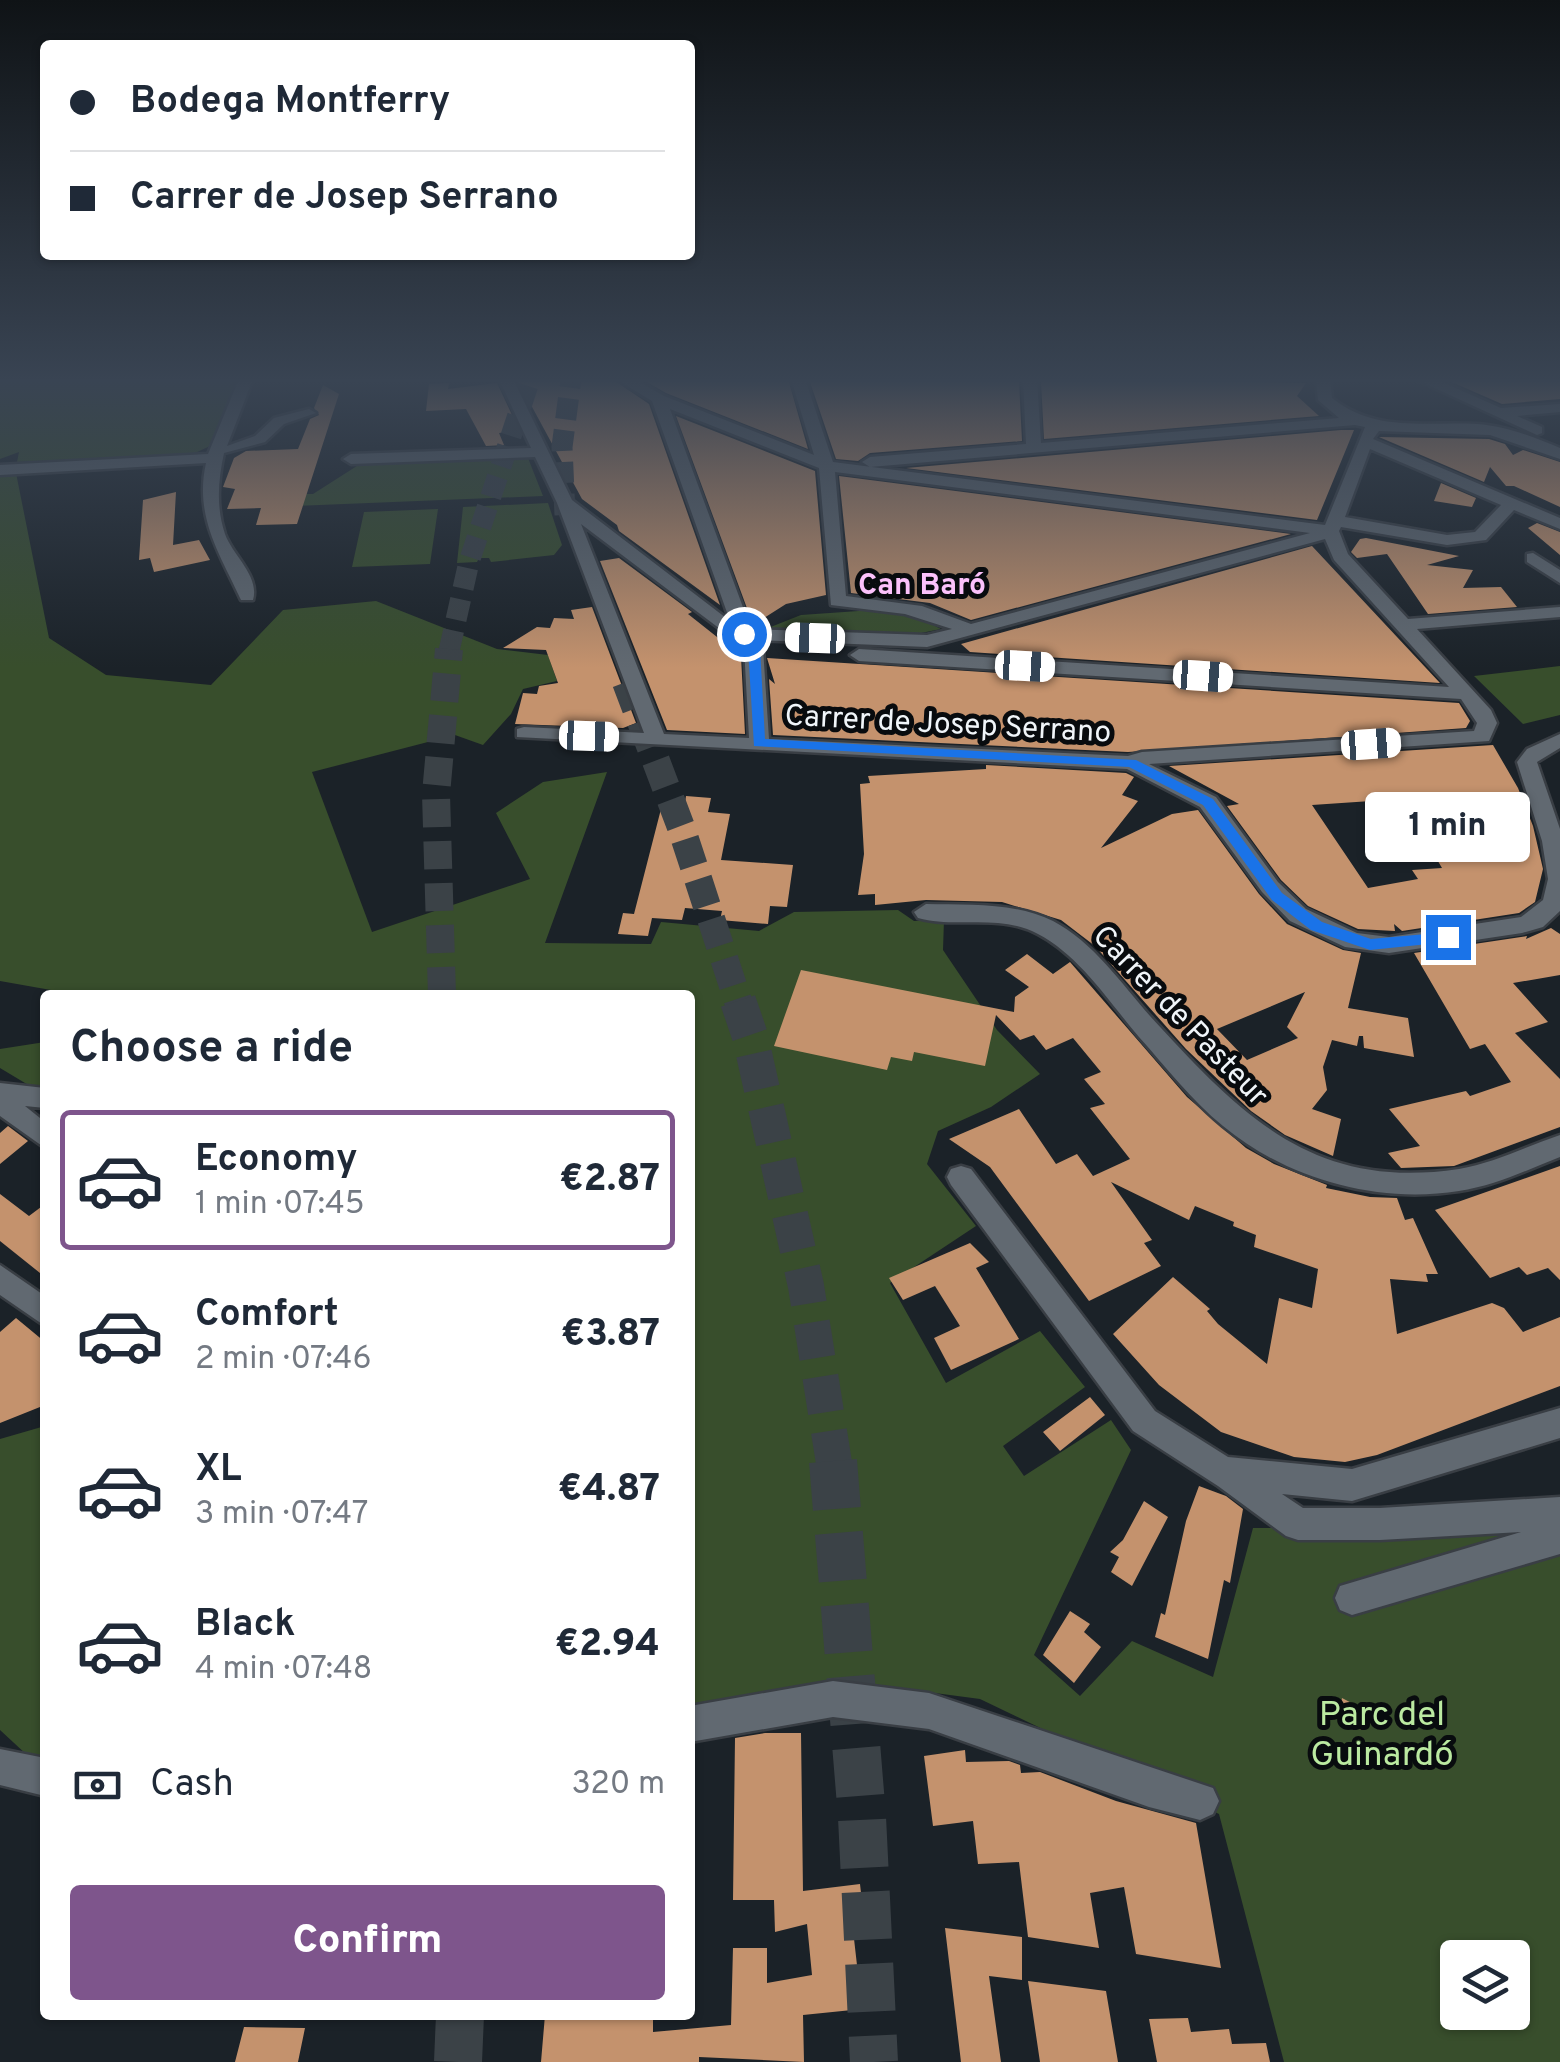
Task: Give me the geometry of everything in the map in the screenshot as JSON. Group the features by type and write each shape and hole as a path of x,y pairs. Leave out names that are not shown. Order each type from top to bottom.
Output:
{"street":[{"path":"215,475 208,499 217,536 246,588"},
{"path":"552,475 656,738"},
{"path":"688,475 749,641 759,743"},
{"path":"828,475 838,602 886,604 938,614 970,630"},
{"path":"905,475 1448,540 1480,536 1512,503"},
{"path":"1338,551 1334,526 1354,475"},
{"path":"1455,475 1560,524"},
{"path":"566,503 749,641 1467,694"},
{"path":"575,532 596,526"},
{"path":"749,641 928,641 1308,540 1334,526"},
{"path":"1132,763 1142,758 1482,737 1487,724 1467,694 1338,551 1308,540"},
{"path":"1533,558 1560,578"},
{"path":"1404,624 1560,612"},
{"name":"Carrer de Josep Serrano","path":"524,734 1132,763 1208,802 1286,906 1336,935 1390,945 1534,921 1554,903 1559,879 1550,823 1528,770 1529,757 1560,740"},
{"name":"Carrer de Pasteur","path":"926,912 996,913 1043,926 1055,934 1227,1115 1270,1146 1318,1168 1404,1184 1461,1180 1560,1146"},
{"path":"0,1092 40,1097"},
{"path":"0,1101 40,1133"},
{"path":"962,1177 1144,1421 1298,1524 1380,1524 1560,1513"},
{"path":"0,1278 40,1309"},
{"path":"1223,1472 1352,1485 1560,1423"},
{"path":"1352,1598 1560,1537"},
{"path":"695,1723 833,1699 929,1711 1149,1788 1200,1801"},
{"path":"0,1767 40,1776"}],"green space":[{"name":"Parc del Guinardó","path":"0,475 16,475 49,638 106,675 211,685 283,610 376,601 497,649 548,655 557,681 523,689 511,714 483,745 455,735 312,772 372,932 530,879 496,813 543,782 607,772 545,943 651,944 661,922 759,931 794,912 898,910 914,921 944,920 943,950 997,1030 1040,1074 991,1107 938,1131 927,1164 976,1226 890,1283 946,1383 1040,1331 1085,1387 1003,1446 1024,1476 1111,1420 1131,1450 1034,1655 1080,1696 1132,1641 1213,1677 1253,1528 1560,1528 1560,2062 1284,2062 1219,1814 980,1699 852,1682 695,1705 695,990 51,990 0,981"},
{"path":"342,475 535,475 543,496 295,506 299,494 313,494"},
{"path":"548,503 562,545 554,555 491,562 489,558 479,558 477,562 457,563 463,507"},
{"path":"438,509 430,564 352,567 364,512"},
{"path":"873,610 918,617 941,629 911,635 763,630 801,615"},
{"path":"1560,666 1560,715 1523,724 1474,676"},
{"path":"40,1043 40,1092 0,1068 0,1049"},
{"path":"40,1427 40,1757 27,1755 0,1730 0,1439"}],"building":[{"path":"227,475 313,475 297,524 256,525 261,508 227,509 235,489 223,487"},
{"path":"569,475 674,475 720,605 619,531 617,525 582,499"},
{"path":"698,475 815,475 826,595 786,604 761,620 751,619"},
{"path":"963,475 1335,475 1317,520"},
{"path":"1468,475 1487,475 1484,482"},
{"path":"1497,475 1560,475 1560,507 1514,486 1506,486"},
{"path":"839,476 1291,534 971,620 930,603 851,593"},
{"path":"1441,483 1476,498 1472,507 1434,501"},
{"path":"176,492 173,545 199,540 210,560 154,572 150,558 139,560 143,500"},
{"path":"1537,523 1560,532 1560,555 1528,528"},
{"path":"1360,539 1459,556 1427,565 1473,570 1463,588 1501,587 1517,607 1428,614 1387,554 1357,558 1351,552"},
{"path":"1312,546 1440,683 970,652 961,644"},
{"path":"619,558 692,612 688,614 741,656 745,734 667,730 600,561"},
{"path":"592,607 636,723 623,728 515,724 523,693 537,694 539,686 558,683 546,650 503,648 537,627 550,628 554,618 574,619 571,610"},
{"path":"767,658 1459,703 1470,721 1466,728 1128,752 773,735 769,679 775,684"},
{"path":"1493,745 1518,788 1533,826 1543,869 1535,902 1519,913 1402,931 1394,924 1395,931 1358,929 1308,906 1281,880 1227,806 1239,804 1169,766","holes":["1371,801 1380,816 1401,814 1410,829 1419,829 1442,868 1412,870 1418,879 1368,888 1312,805"]},
{"path":"986,765 1126,773 1134,777 1122,795 1138,801 1101,848 1172,814 1198,810 1259,894 1287,924 1343,950 1361,953 1348,1008 1408,1018 1414,1057 1364,1048 1363,1036 1359,1036 1357,1046 1332,1040 1323,1067 1327,1090 1312,1109 1341,1119 1333,1156 1285,1135 1251,1111 1186,1049 1095,946 1061,920 1002,902 926,900 875,905 875,894 858,895 864,854 860,784 870,783 868,776 986,769","holes":["1305,992 1287,1027 1298,1038 1247,1060 1217,1029"]},
{"path":"686,796 711,798 708,812 730,814 721,860 793,865 787,907 770,906 768,924 720,920 722,911 685,908 682,920 652,918 648,936 618,934 623,913 634,914 661,809 684,810"},
{"path":"1551,928 1560,934 1560,975 1513,983 1548,1022 1515,1033 1560,1079 1560,1127 1454,1166 1401,1168 1388,1153 1420,1146 1389,1109 1466,1091 1470,1096 1511,1082 1485,1044 1470,1049 1414,953 1527,936 1526,939"},
{"path":"1027,954 1053,974 1070,962 1187,1097 1246,1148 1327,1185 1326,1188 1397,1198 1405,1220 1413,1218 1438,1274 1426,1274 1428,1282 1390,1279 1397,1334 1492,1303 1504,1308 1523,1332 1560,1317 1560,1386 1377,1455 1345,1462 1294,1457 1221,1432 1159,1385 1113,1334 1173,1277 1210,1309 1207,1311 1218,1324 1267,1364 1279,1298 1312,1308 1318,1269 1254,1247 1256,1235 1233,1226 1234,1222 1195,1206 1189,1220 1111,1182 1152,1240 1144,1243 1161,1266 1089,1301 990,1167 949,1139 1019,1109 1056,1164 1077,1154 1093,1176 1130,1159 1090,1108 1105,1104 1084,1079 1101,1072 1073,1038 1046,1050 1034,1035 1020,1040 996,1015 985,1066 914,1052 912,1061 891,1057 887,1070 774,1046 801,970 1014,1012 1015,997 1029,987 1005,970"},
{"path":"8,1126 28,1141 0,1164 0,1133"},
{"path":"1560,1166 1560,1280 1548,1268 1527,1275 1519,1267 1490,1278 1435,1210"},
{"path":"0,1194 29,1216 40,1208 40,1273 0,1241"},
{"path":"970,1243 989,1262 976,1268 1019,1339 951,1370 934,1338 960,1326 935,1286 903,1300 889,1278"},
{"path":"16,1318 40,1338 40,1407 0,1423 0,1332"},
{"path":"1090,1397 1105,1415 1060,1451 1043,1432"},
{"path":"1199,1486 1226,1496 1243,1509 1230,1583 1224,1580 1208,1659 1155,1637 1161,1613 1165,1615 1186,1521"},
{"path":"1144,1501 1168,1517 1132,1586 1111,1572 1119,1557 1110,1552 1123,1540"},
{"path":"1070,1611 1090,1624 1084,1632 1101,1647 1074,1683 1043,1655"},
{"path":"1342,1698 1365,1710 1361,1730 1338,1718"},
{"path":"801,1733 803,1891 860,1884 865,1928 853,1930 862,2009 803,2015 804,2062 699,2057 699,2062 541,2062 545,2020 653,2020 653,2032 731,2025 733,1948 767,1948 767,1983 812,1975 807,1924 775,1932 774,1900 733,1900 735,1738"},
{"path":"965,1750 966,1762 1009,1761 1020,1765 1021,1773 1040,1772 1116,1801 1196,1823 1221,1968 1136,1954 1124,1887 1090,1893 1099,1948 1028,1937 1019,1862 978,1864 973,1821 933,1826 924,1756"},
{"path":"945,1928 1022,1937 1022,1980 989,1976 1001,2062 961,2062"},
{"path":"1028,1981 1106,1991 1118,2062 1040,2062"},
{"path":"1188,2018 1191,2032 1229,2029 1232,2044 1266,2043 1270,2062 1157,2062 1149,2019"},
{"path":"244,2027 305,2028 298,2062 235,2062"}],"tunnel":[{"path":"449,651 469,562 498,475"},
{"path":"563,475 565,515"},
{"path":"442,990 436,794 449,649"},
{"path":"626,682 681,827 738,1002"},
{"path":"738,1002 750,1036 806,1286 834,1463"},
{"path":"833,1461 862,1817 874,2062"},
{"path":"458,2062 460,2020"}],"district":[{"name":"Can Baró","path":"922,584"}],"route":[{"path":"744,634 754,648 759,743 1132,763 1180,784 1208,802 1277,896 1298,916 1316,926 1370,944 1448,937"}]}
